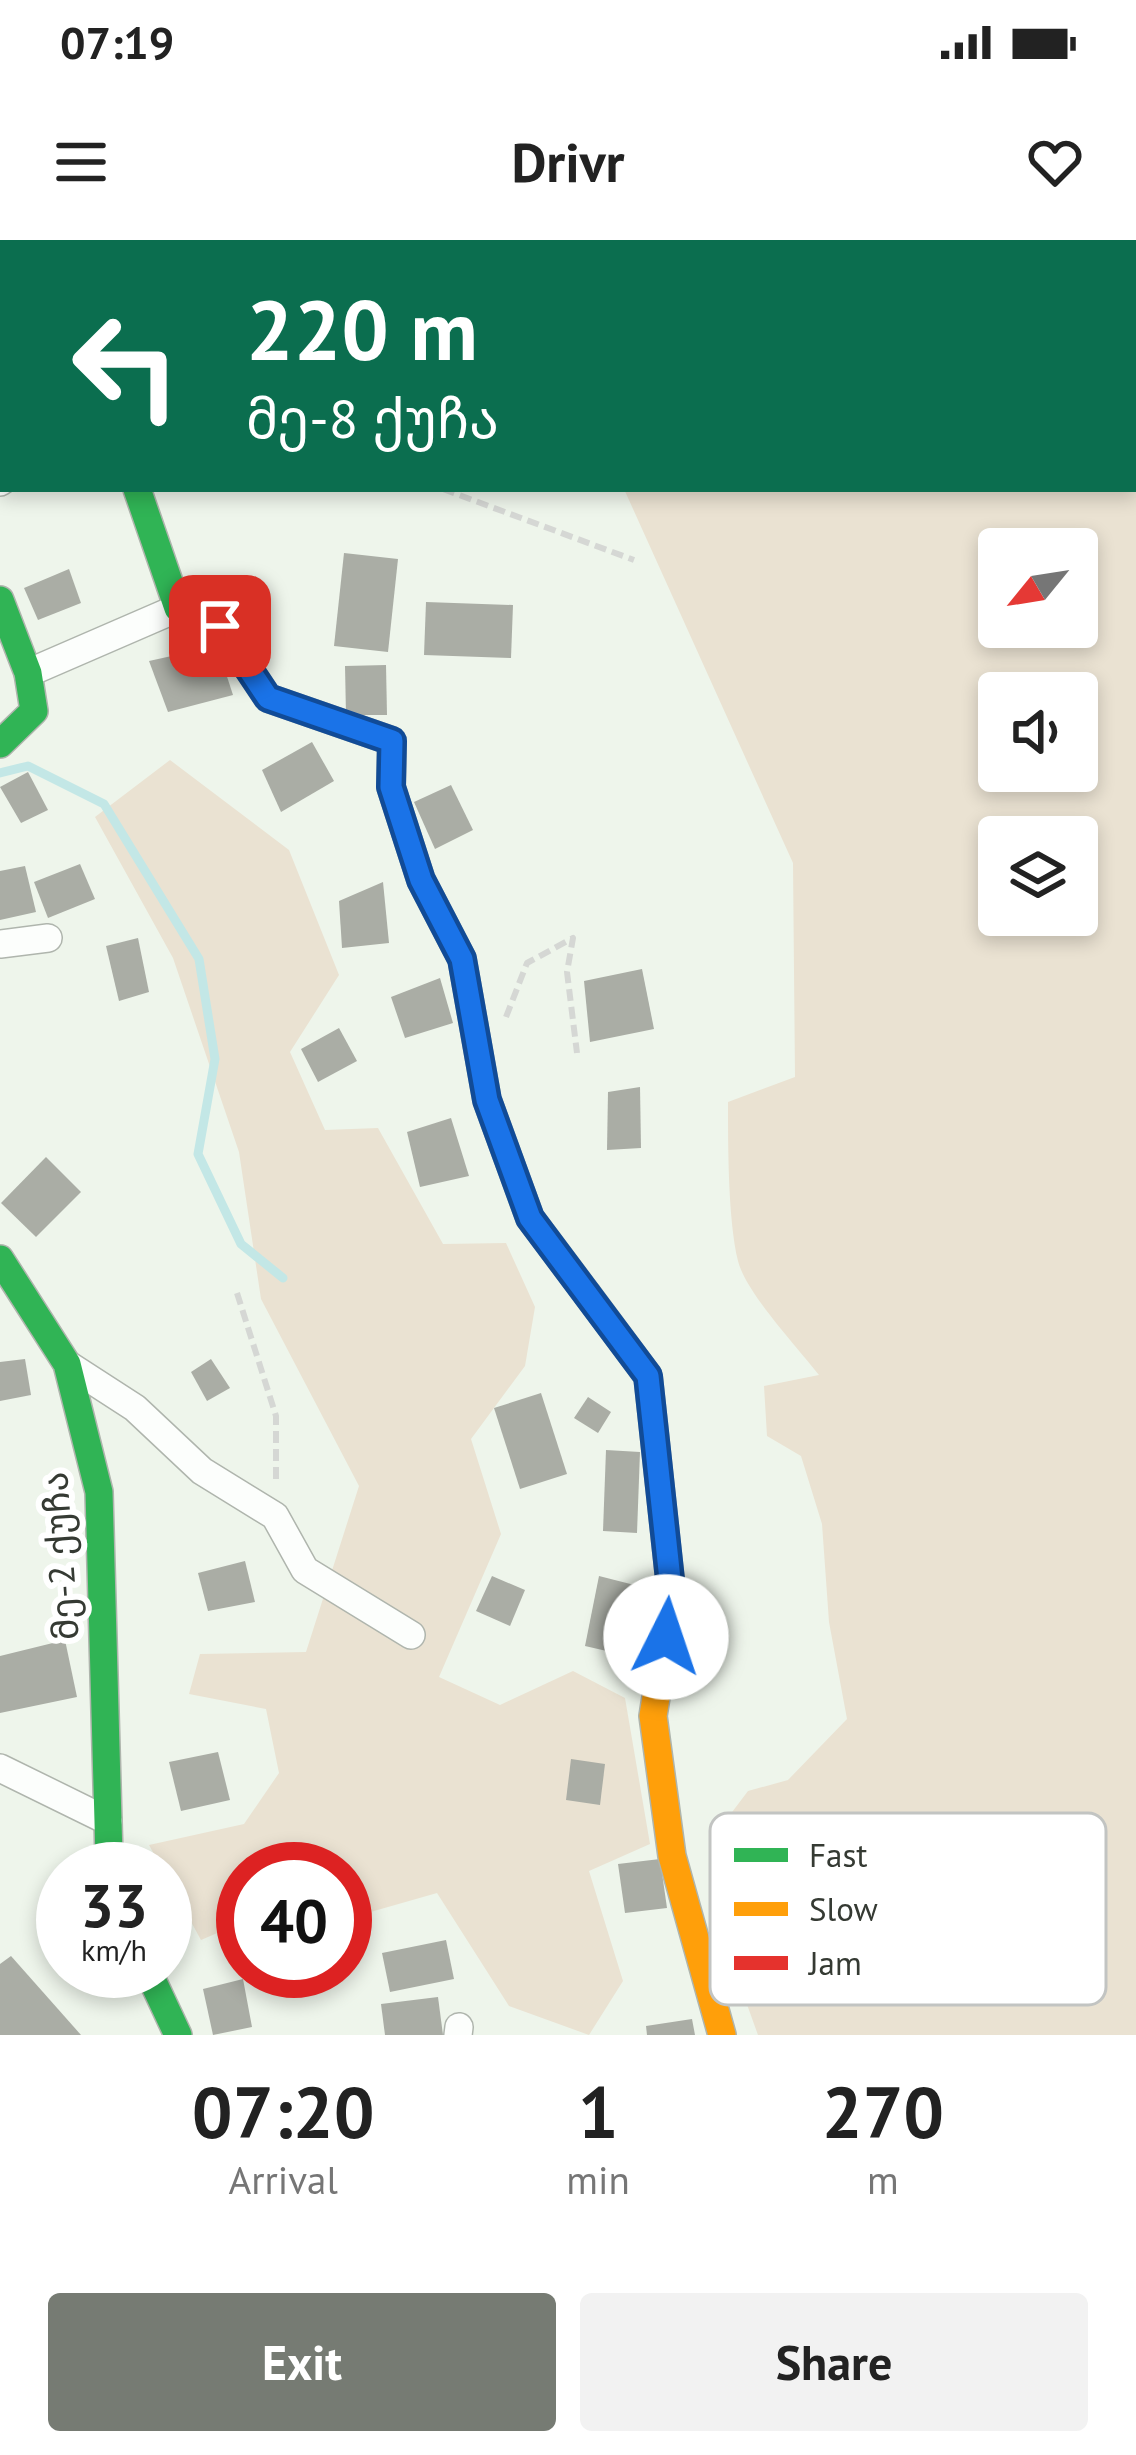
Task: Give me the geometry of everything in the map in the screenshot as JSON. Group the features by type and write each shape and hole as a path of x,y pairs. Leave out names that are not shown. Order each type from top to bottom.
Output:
{"street":[{"path":"139,492 178,608"},
{"path":"0,600 28,673 34,711 0,744"},
{"path":"28,673 178,608 220,626 268,698 392,741 391,787 421,880 462,959 477,1059 530,1218 648,1376 672,1598 653,1716 672,1856 710,1992"},
{"path":"0,944 48,938"},
{"name":"მე-2 ქუჩა","path":"0,1259 67,1364 99,1492 110,1842"},
{"path":"67,1364 135,1408 202,1471 275,1516 305,1570 411,1635"},
{"path":"0,1768 108,1821"},
{"path":"161,1998 178,2035"},
{"path":"714,2005 722,2035"}],"path":[{"path":"451,492 634,560"},
{"path":"477,1059 498,1036 527,962 573,938 567,972 577,1053"},
{"path":"237,1293 276,1416 275,1516"}],"shaded area":[{"path":"625,492 1136,492 1136,2035 758,2035 747,2005 1106,2005 1106,1813 731,1813 748,1791 788,1780 847,1719 829,1622 822,1524 801,1456 767,1436 764,1386 819,1375 743,1274 730,1204 728,1102 795,1077 793,863"},
{"path":"170,760 289,850 339,975 290,1052 325,1130 378,1128 443,1244 506,1243 535,1307 525,1366 471,1439 501,1534 439,1677 500,1705 573,1671 625,1698 650,1844 589,1871 623,1981 589,2035 509,2006 437,1893 372,1912 372,1842 216,1842 216,1934 201,1940 192,1924 192,1842 163,1842 244,1824 279,1773 266,1709 189,1694 200,1654 306,1652 359,1486 261,1299 239,1152 173,958 95,817"}],"building":[{"path":"344,553 398,559 388,652 334,646"},
{"path":"69,569 81,603 38,620 24,588"},
{"path":"426,602 513,605 511,658 424,655"},
{"path":"217,646 233,695 168,712 149,661"},
{"path":"386,665 387,715 346,715 345,666"},
{"path":"312,742 334,781 281,812 262,770"},
{"path":"28,772 48,810 21,823 0,787"},
{"path":"451,785 473,830 435,849 414,802"},
{"path":"80,864 95,899 48,918 34,882"},
{"path":"25,866 36,912 0,920 0,871"},
{"path":"383,882 389,943 342,948 339,901"},
{"path":"138,938 149,992 119,1001 106,946"},
{"path":"642,969 654,1029 590,1042 584,981"},
{"path":"440,978 453,1023 405,1038 391,997"},
{"path":"339,1028 357,1061 318,1082 301,1049"},
{"path":"640,1087 641,1148 607,1150 608,1092"},
{"path":"451,1118 469,1176 420,1187 407,1132"},
{"path":"46,1157 81,1192 36,1237 1,1203"},
{"path":"25,1359 31,1395 0,1401 0,1362"},
{"path":"211,1359 230,1388 207,1401 191,1372"},
{"path":"541,1393 567,1474 520,1489 494,1408"},
{"path":"588,1397 611,1412 598,1433 574,1418"},
{"path":"606,1450 640,1452 637,1533 603,1531"},
{"path":"245,1561 255,1602 208,1611 198,1573"},
{"path":"492,1576 525,1590 510,1626 476,1611"},
{"path":"599,1576 650,1589 637,1658 585,1646"},
{"path":"65,1640 77,1697 0,1713 0,1656"},
{"path":"218,1752 230,1800 181,1811 169,1762"},
{"path":"571,1759 605,1764 600,1805 566,1800"},
{"path":"660,1859 667,1908 625,1913 618,1864"},
{"path":"446,1940 454,1979 390,1992 382,1953"},
{"path":"11,1956 36,1984 36,1998 48,1998 81,2035 0,2035 0,1964"},
{"path":"216,1986 216,1998 247,1998 252,2027 213,2035 203,1989"},
{"path":"438,1997 443,2035 385,2035 381,2004"},
{"path":"692,2019 695,2035 647,2035 646,2026"}],"waterway":[{"path":"0,773 28,766 104,804 199,959 215,1059 198,1154 241,1244 283,1278"}],"traffic: fast":[{"path":"138,492 178,608 220,626 268,698 392,741 391,787 421,880 462,959 487,1100 530,1218 587,1294"},
{"path":"0,600 28,673 34,711 0,744"},
{"path":"0,1259 67,1364 99,1492 109,1842"},
{"path":"161,1998 178,2035"}],"traffic: slow":[{"path":"670,1580 672,1597 653,1716 672,1856 710,1992"},
{"path":"714,2005 722,2035"}],"traffic: jam":[{"path":"587,1294 648,1376 670,1580"}],"route":[{"path":"220,626 268,698 392,741 391,787 421,880 462,959 487,1100 530,1218 648,1376 672,1598 666,1637"}]}
